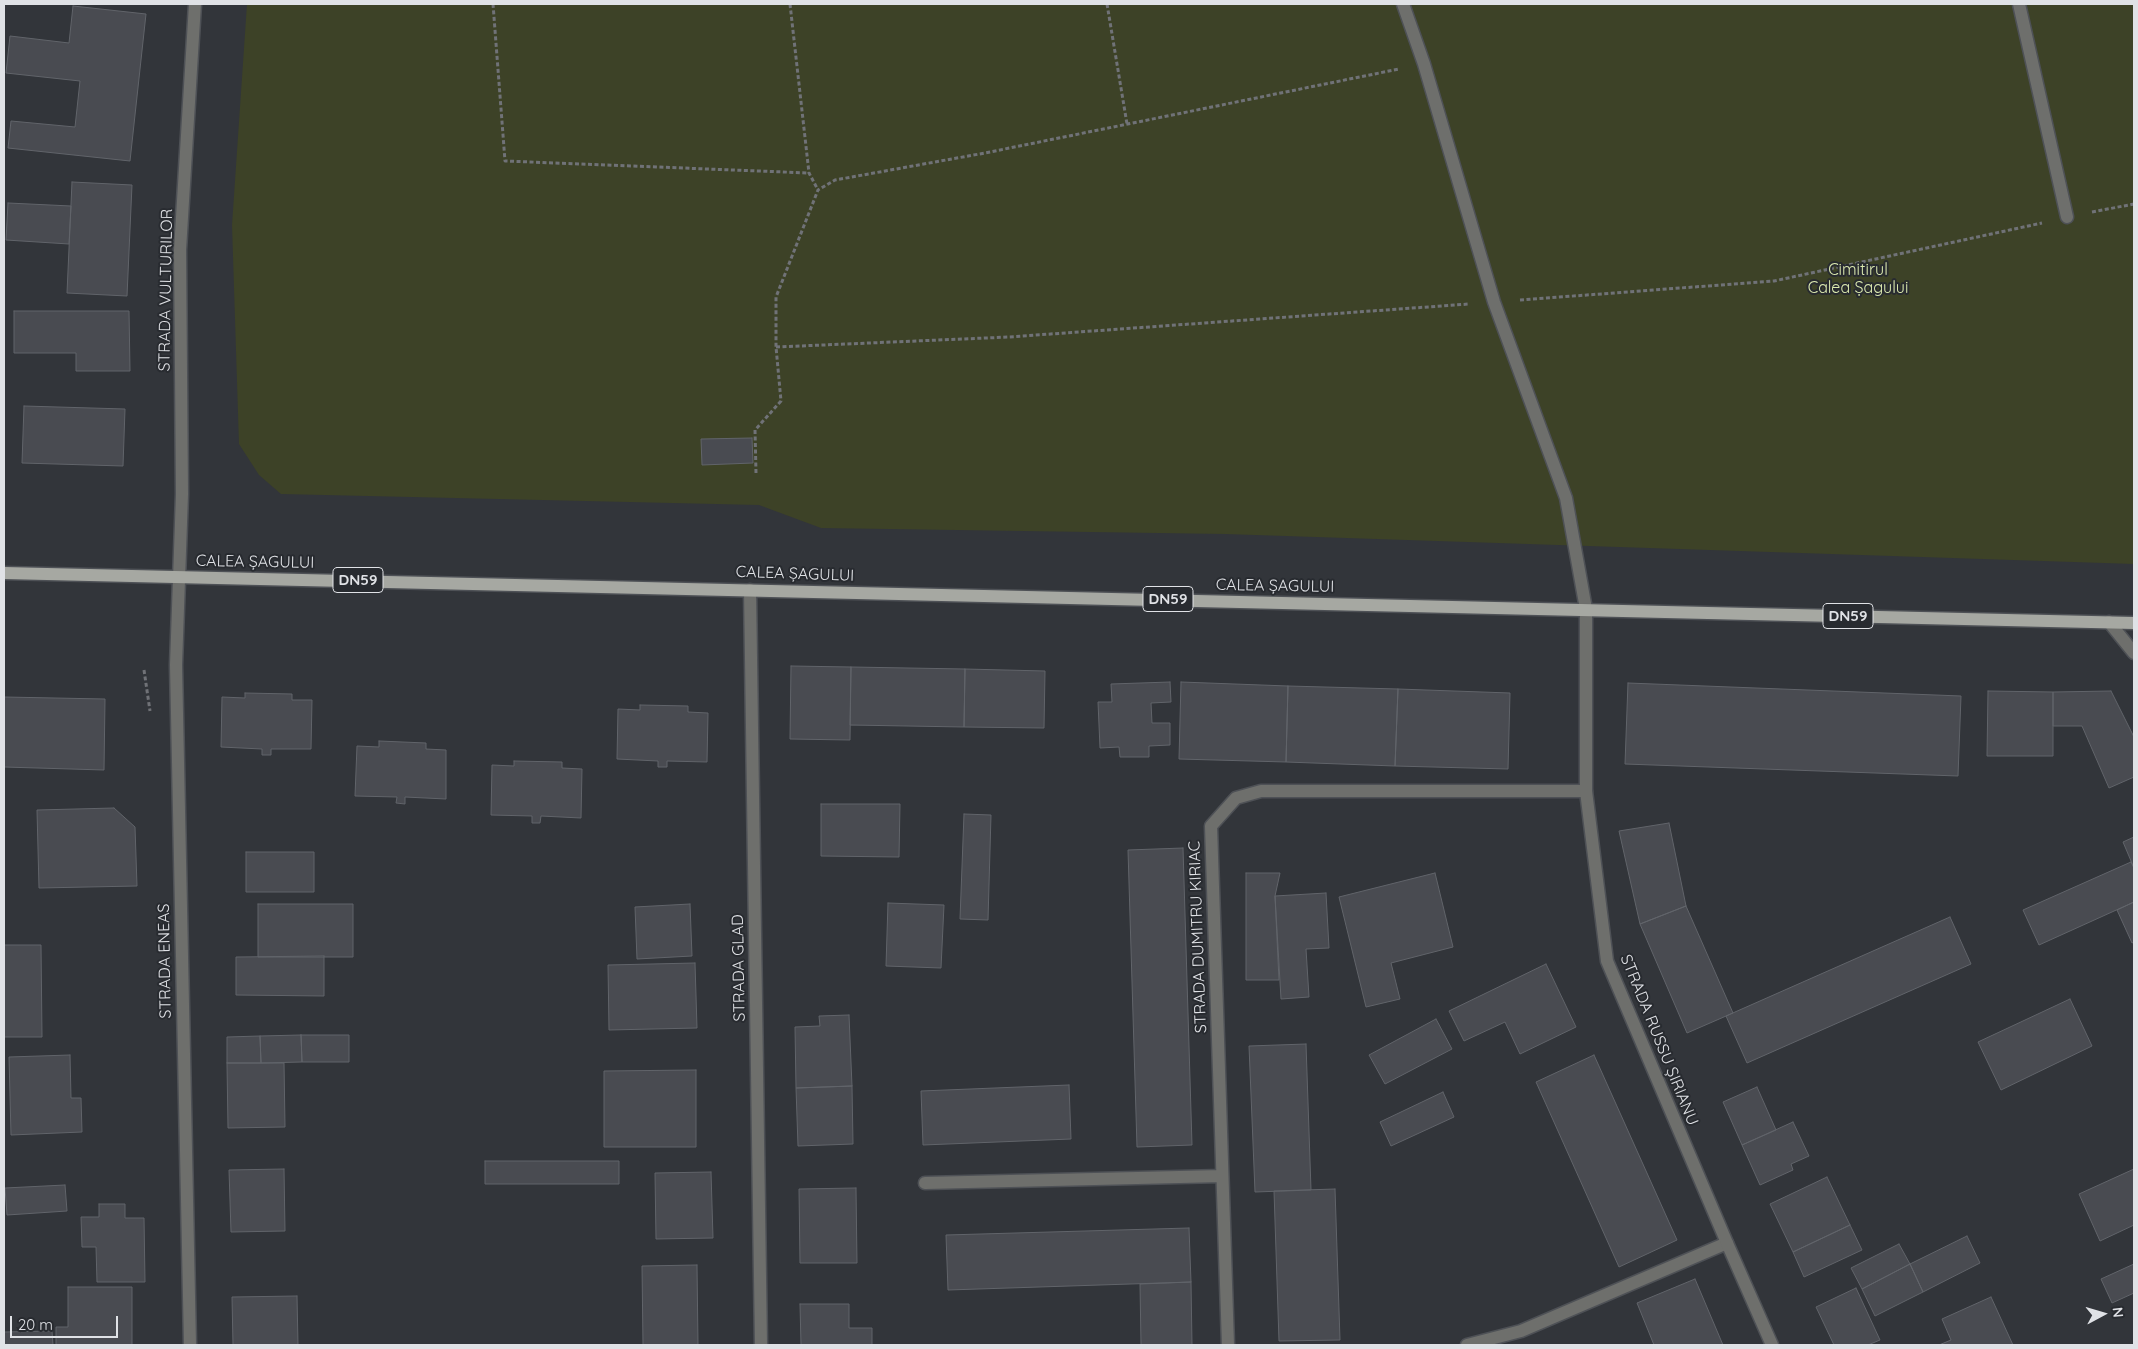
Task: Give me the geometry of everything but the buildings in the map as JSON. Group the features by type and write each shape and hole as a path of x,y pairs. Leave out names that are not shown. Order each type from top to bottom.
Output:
{"main road":[{"name":"CALEA ȘAGULUI","path":"4,573 1586,609"},
{"name":"DN59","path":"1586,609 2134,623"}],"street":[{"name":"STRADA VULTURILOR","path":"178,577 182,494 180,250 195,4"},
{"name":"STRADA RUSSU ȘIRIANU","path":"1403,4 1424,64 1494,302 1566,498 1586,609 1586,791 1607,961 1772,1345"},
{"path":"2018,4 2067,218"},
{"name":"STRADA ENEAS","path":"178,577 176,682 190,1345"},
{"name":"STRADA GLAD","path":"750,590 761,1345"},
{"path":"2109,622 2134,653"},
{"name":"STRADA DUMITRU KIRIAC","path":"1228,1345 1211,826 1236,798 1261,791 1586,791"},
{"path":"925,1183 1222,1176"},
{"path":"1467,1345 1521,1331 1727,1243"}],"path":[{"path":"493,4 505,162 809,172"},
{"path":"790,4 809,172 818,190"},
{"path":"1107,4 1127,124"},
{"path":"756,473 756,430 781,401 776,347 776,297 818,190 834,180 985,153 1424,64"},
{"path":"776,347 1009,337 1774,282 2134,204"}],"green space":[{"name":"Cimitirul Calea Șagului","path":"247,4 2134,4 2134,564 1225,534 821,528 759,505 281,494 259,475 239,444 232,225"}]}
